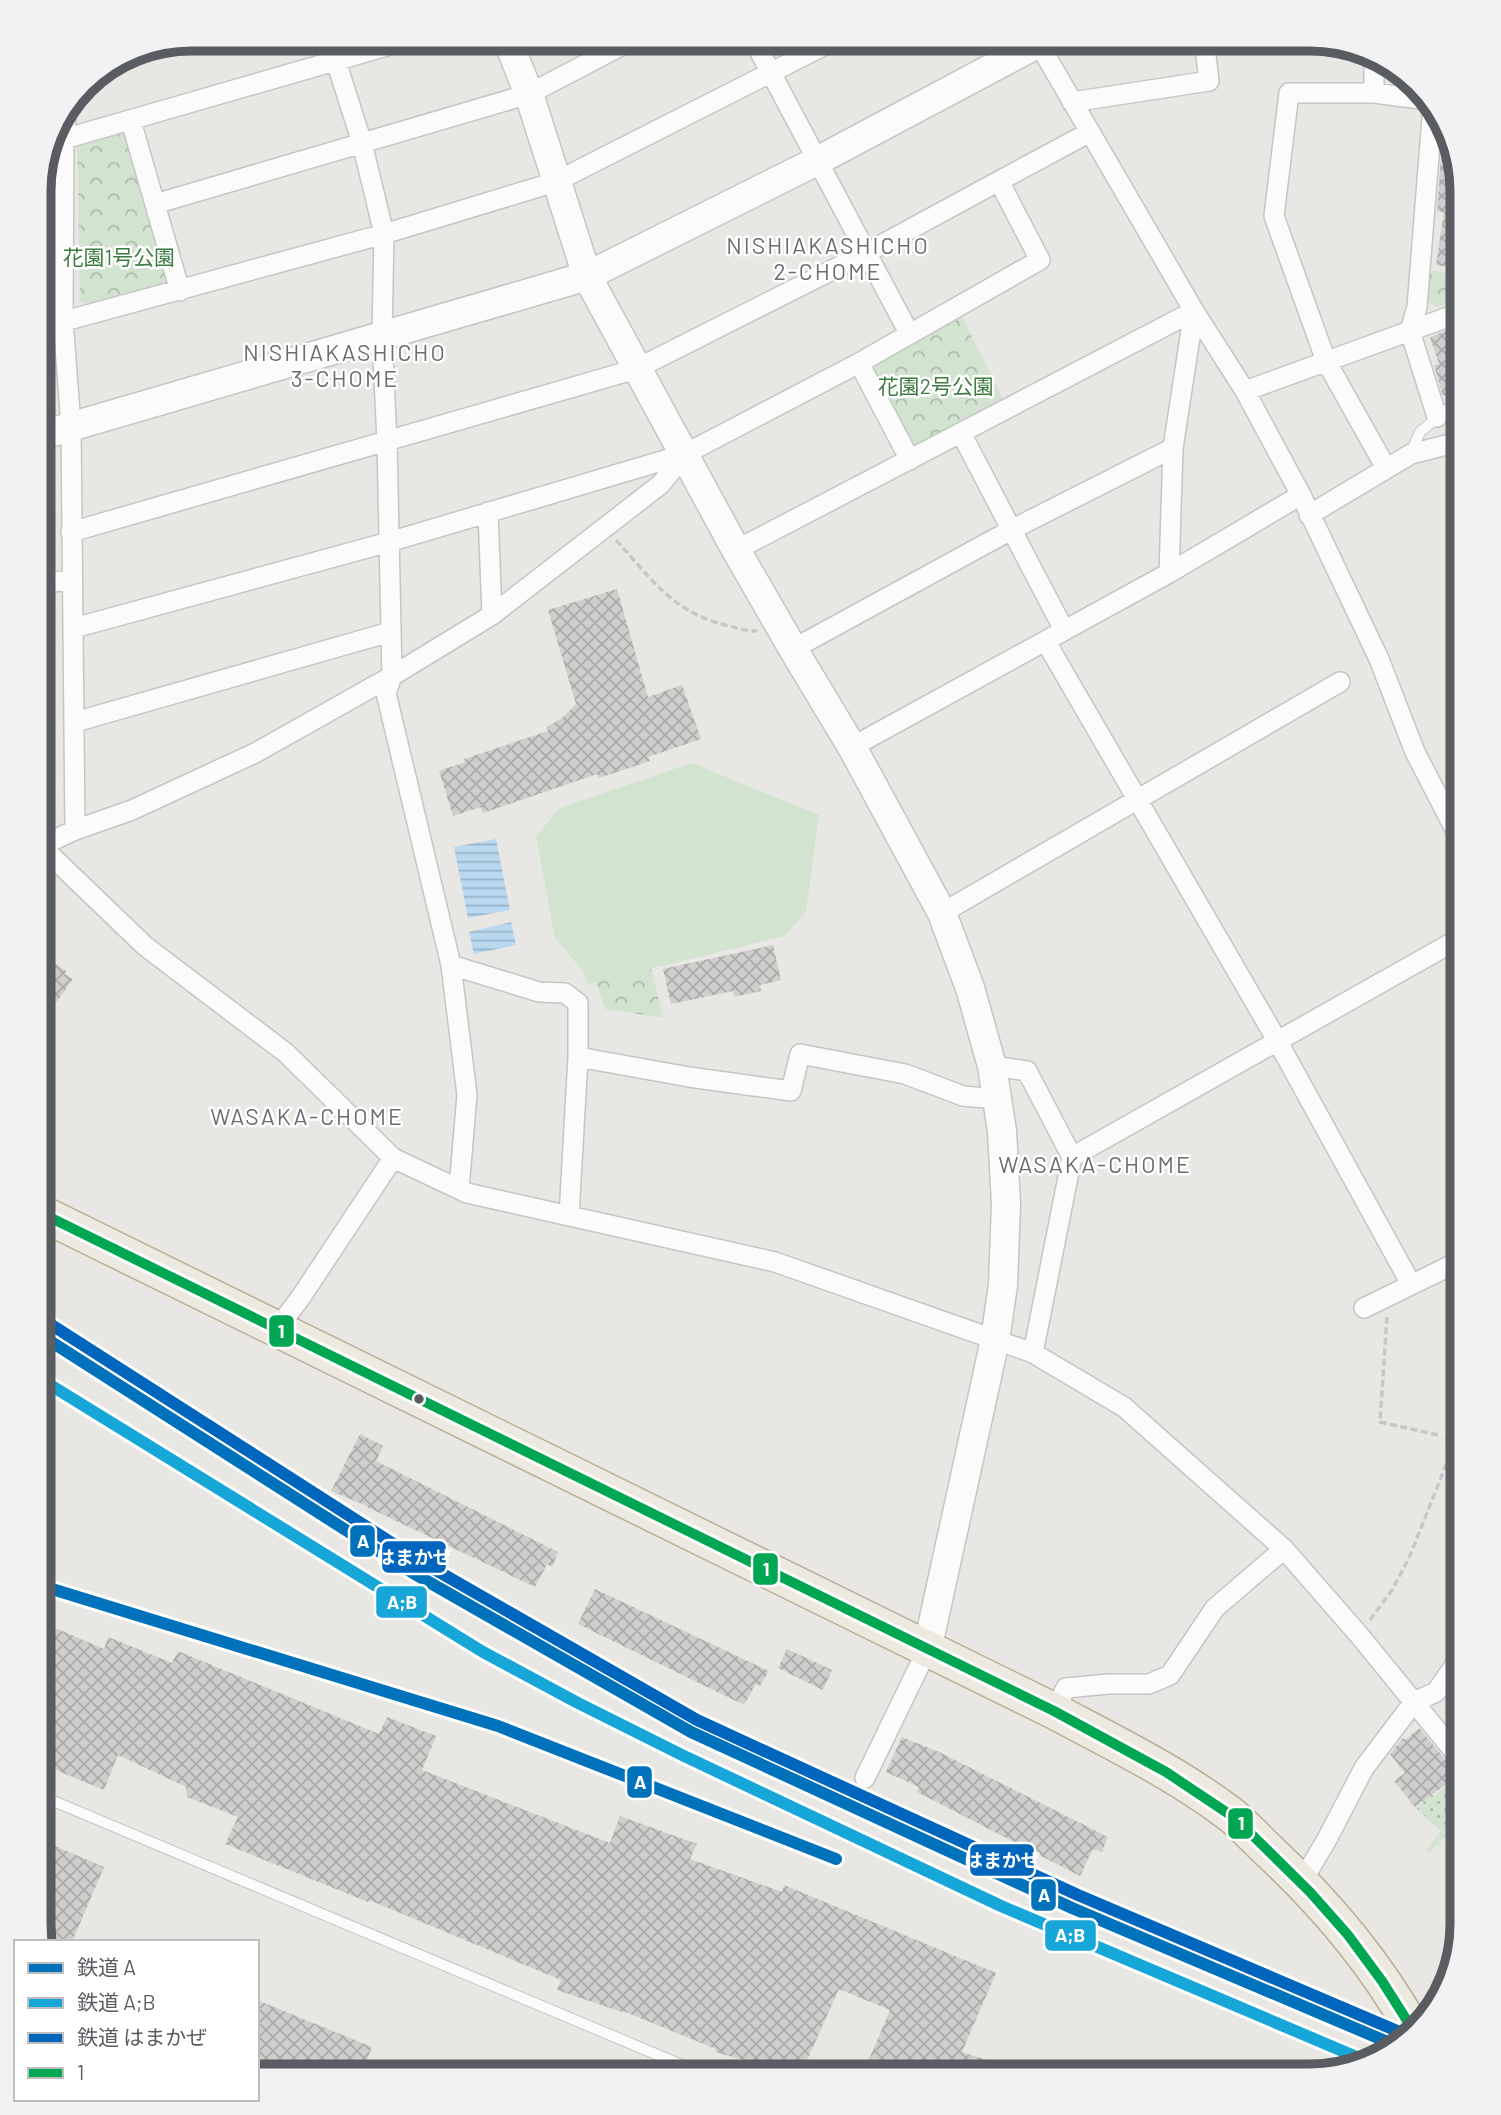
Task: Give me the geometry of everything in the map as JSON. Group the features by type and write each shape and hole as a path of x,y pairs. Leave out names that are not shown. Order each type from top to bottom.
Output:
{"highway":[{"path":"51,1218 1054,1711 1157,1766 1231,1815 1302,1881 1342,1926 1391,1991 1409,2023"}],"street":[{"path":"332,51 362,144 384,234 382,336 392,676 386,693 451,965 467,1095 459,1189"},
{"path":"57,152 131,121 368,51"},
{"path":"512,51 529,94 587,276 736,550 852,747 942,913 970,988 992,1066 1002,1131 1006,1204 1003,1285 995,1340 927,1650 865,1778"},
{"path":"155,204 529,94 611,51"},
{"path":"760,51 909,333"},
{"path":"51,324 384,234 555,182 812,51"},
{"path":"51,432 587,276 819,160 1019,51"},
{"path":"1043,51 1194,311 1245,391 1301,495 1379,660 1415,752 1450,820"},
{"path":"1072,102 1209,81 1205,51"},
{"path":"1374,66 1374,93"},
{"path":"1386,468 1326,362 1274,216 1289,93 1374,93 1414,98"},
{"path":"131,121 180,291"},
{"path":"1432,121 1417,307 1410,331 1437,417"},
{"path":"65,129 62,320 71,426 75,830"},
{"path":"71,531 636,369 868,252 1090,132"},
{"path":"74,628 389,542 685,454 859,363 1040,260 999,181"},
{"path":"736,550 1194,311"},
{"path":"1168,573 1173,448 1194,311"},
{"path":"1245,391 1450,316"},
{"path":"859,363 910,460"},
{"path":"961,433 1064,630"},
{"path":"1309,515 1410,454 1450,444"},
{"path":"793,649 1011,530 1173,448"},
{"path":"51,842 75,830 132,810 255,753 392,676 492,615 661,484 685,454"},
{"path":"852,747 1046,642 1301,495"},
{"path":"488,512 492,615"},
{"path":"51,582 71,581"},
{"path":"75,722 390,632"},
{"path":"1046,642 1278,1042 1411,1284"},
{"path":"942,913 1340,682"},
{"path":"51,857 145,946 286,1053 393,1158 467,1193 775,1262 1033,1353 1124,1407 1284,1549 1450,1746"},
{"path":"1072,1157 1450,944"},
{"path":"451,965 540,992 565,993 579,1003 569,1216"},
{"path":"578,1057 690,1077 792,1091 800,1054 905,1074 963,1096 997,1099"},
{"path":"992,1066 1027,1071 1072,1157 1033,1353"},
{"path":"276,1330 301,1297 393,1158"},
{"path":"1364,1308 1450,1266"},
{"path":"1054,1711 1066,1688 1149,1684 1170,1675 1215,1608 1284,1549"},
{"path":"1302,1881 1364,1768 1414,1702 1436,1692 1450,1672"}],"lane":[{"path":"1410,454 1420,432 1450,407"},
{"path":"51,1799 679,2064"}],"path":[{"path":"605,528 665,596 703,619 748,631 765,630 778,624"},
{"path":"1384,1298 1387,1317 1380,1422 1450,1434"},
{"path":"1359,1635 1392,1590 1409,1558 1450,1457"}],"green space":[{"name":"花園1号公園","path":"126,130 168,286 92,305 80,302 77,147"},
{"path":"1427,270 1450,273 1450,303 1436,307 1424,299"},
{"name":"花園2号公園","path":"962,317 1004,401 913,448 871,368"},
{"path":"692,763 819,815 806,911 785,936 588,984 584,972 555,938 536,836 560,808"},
{"path":"651,968 663,1018 605,1009 596,982"},
{"path":"1448,1785 1450,1787 1450,1832 1429,1852 1426,1850 1441,1831 1416,1808"}],"water":[{"path":"496,839 510,910 468,918 454,847"},
{"path":"511,922 516,945 474,954 469,932"}],"building":[{"path":"1443,147 1449,172 1450,267 1436,265 1444,212 1437,211"},
{"path":"1450,330 1448,399 1443,396 1434,365 1439,364 1430,337"},
{"path":"617,589 648,697 682,685 701,739 648,757 650,761 599,778 597,774 483,813 481,807 453,816 439,771 465,762 464,759 548,731 547,727 562,718 576,704 548,610"},
{"path":"773,945 781,980 760,985 761,991 734,997 733,991 671,1004 663,969"},
{"path":"51,961 73,979 51,1010"},
{"path":"360,1434 383,1446 376,1461 558,1552 552,1567 547,1564 535,1587 331,1491"},
{"path":"595,1589 769,1671 760,1686 756,1684 744,1705 578,1624"},
{"path":"51,1626 104,1649 108,1637 172,1663 178,1651 379,1734 387,1717 436,1736 422,1770 610,1843 620,1816 697,1844 690,1859 782,1892 784,1885 996,1973 962,2052 987,2060 986,2064 867,2064 890,2010 839,1989 805,2064 758,2064 715,2052 716,2049 623,2011 557,1990 561,1980 369,1900 368,1902 225,1844 238,1817 187,1797 186,1787 118,1755 104,1790 51,1768"},
{"path":"787,1649 832,1670 823,1690 778,1668"},
{"path":"1419,1728 1450,1765 1450,1786 1448,1783 1415,1807 1394,1781 1405,1773 1390,1754 1403,1738 1405,1740"},
{"path":"902,1737 939,1752 1108,1837 1102,1852 1093,1849 1080,1876 917,1792 919,1787 886,1772"},
{"path":"51,1844 104,1867 73,1940 52,1940"},
{"path":"259,2001 372,2047 366,2064 259,2064"}],"rail line":[{"name":"はまかぜ","path":"51,1325 420,1561 697,1720 1078,1895 1399,2032"},
{"name":"A","path":"51,1342 413,1573 691,1732 1072,1908 1386,2041"},
{"name":"A;B","path":"51,1385 483,1652 578,1703 1001,1906 1355,2057"},
{"name":"A","path":"51,1589 498,1726 836,1859"}],"transit line":[{"name":"1","path":"51,1218 1054,1711 1166,1772 1235,1818 1310,1892 1348,1935 1409,2023"}],"district":[{"name":"NISHIAKASHICHO 2-CHOME","path":"828,258"},
{"name":"NISHIAKASHICHO 3-CHOME","path":"345,365"},
{"name":"WASAKA-CHOME","path":"307,1116"},
{"name":"WASAKA-CHOME","path":"1095,1164"}]}
